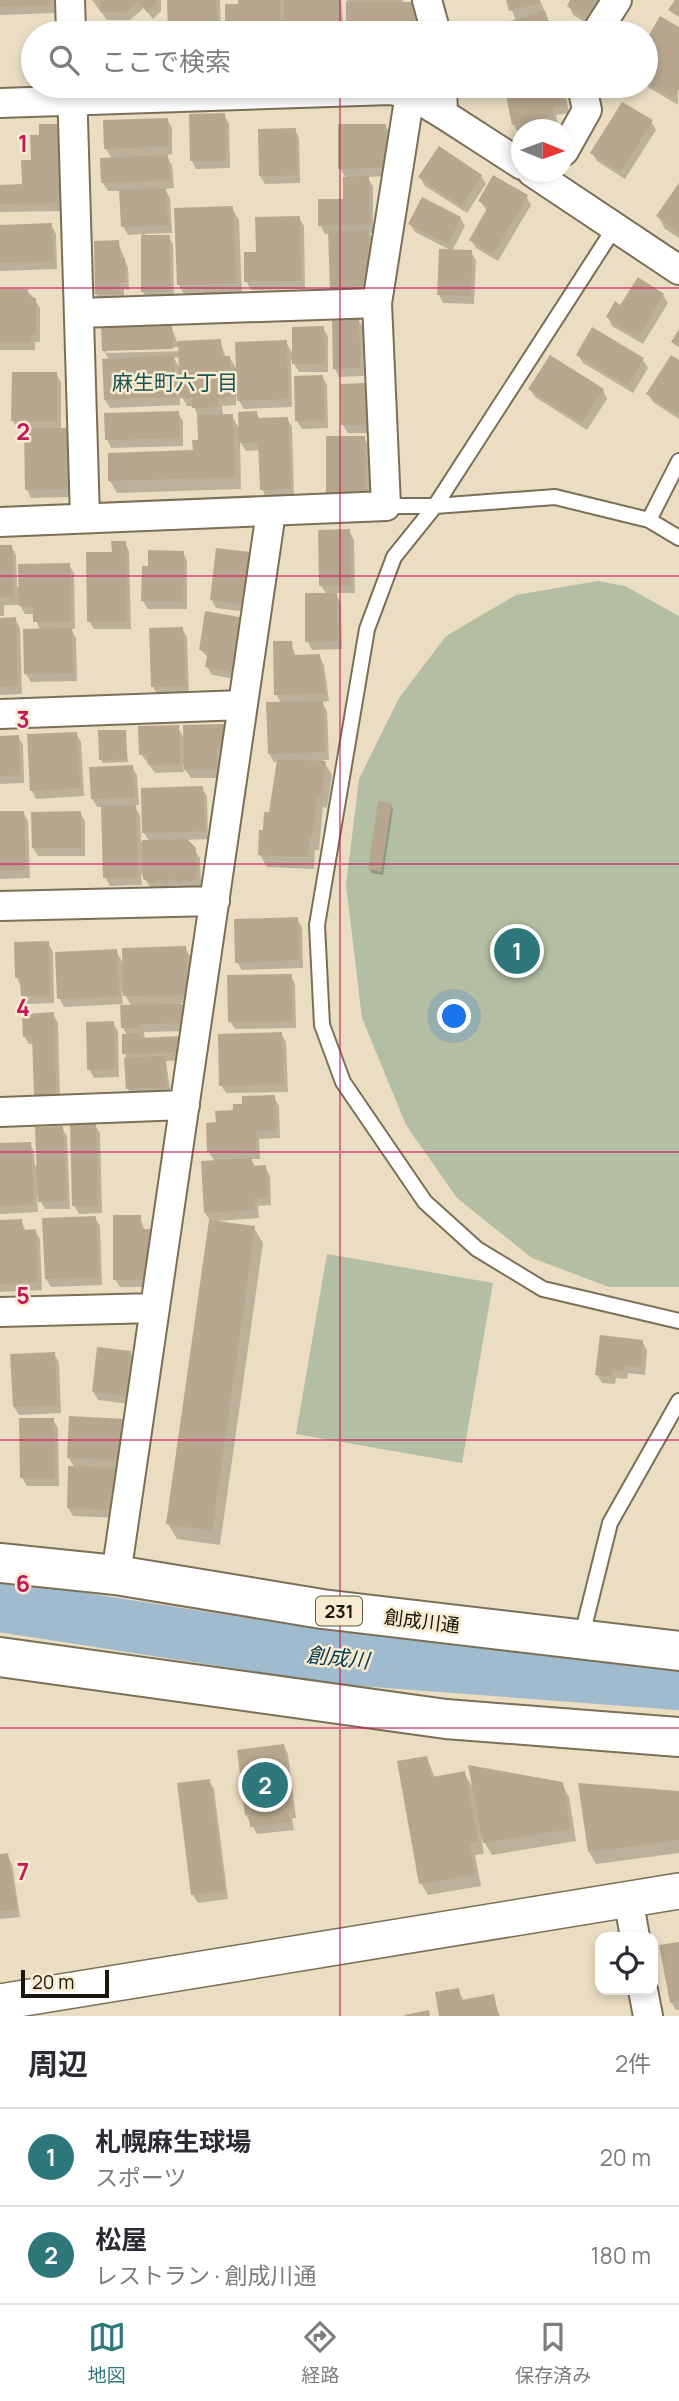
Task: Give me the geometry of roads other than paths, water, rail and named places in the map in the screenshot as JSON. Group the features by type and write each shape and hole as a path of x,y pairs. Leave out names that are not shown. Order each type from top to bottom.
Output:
{"highway":[{"name":"創成川通","path":"0,1563 116,1575 323,1609 679,1651"},
{"path":"0,1657 446,1719 679,1737"}],"street":[{"path":"70,0 71,21"},
{"path":"427,0 433,21"},
{"path":"604,21 617,0"},
{"path":"0,103 36,98"},
{"path":"72,98 85,518"},
{"path":"0,522 386,506 377,303 409,98"},
{"path":"417,98 511,158"},
{"path":"442,98 443,114"},
{"path":"574,133 587,110 584,98"},
{"path":"553,182 679,270"},
{"path":"79,313 377,303"},
{"path":"116,1575 271,512"},
{"path":"0,714 243,705"},
{"path":"0,906 215,901"},
{"path":"0,1112 185,1105"},
{"path":"0,1312 155,1308"},
{"path":"6,2006 679,1891"},
{"path":"628,1898 634,1932"},
{"path":"644,1995 648,2016"}],"lane":[{"path":"615,227 435,506 394,557 367,629 317,925 322,1025 343,1082 425,1202 477,1249 543,1289 679,1321"},
{"path":"649,520 679,461"},
{"path":"386,506 435,506 555,497 649,520 679,538"},
{"path":"580,1640 610,1523 679,1401"}],"waterway":[{"name":"創成川","path":"0,1606 335,1658 679,1684"}],"place":[{"name":"札幌麻生球場","path":"517,951"},
{"name":"松屋","path":"265,1785"}],"district":[{"name":"麻生町六丁目","path":"175,382"}]}
